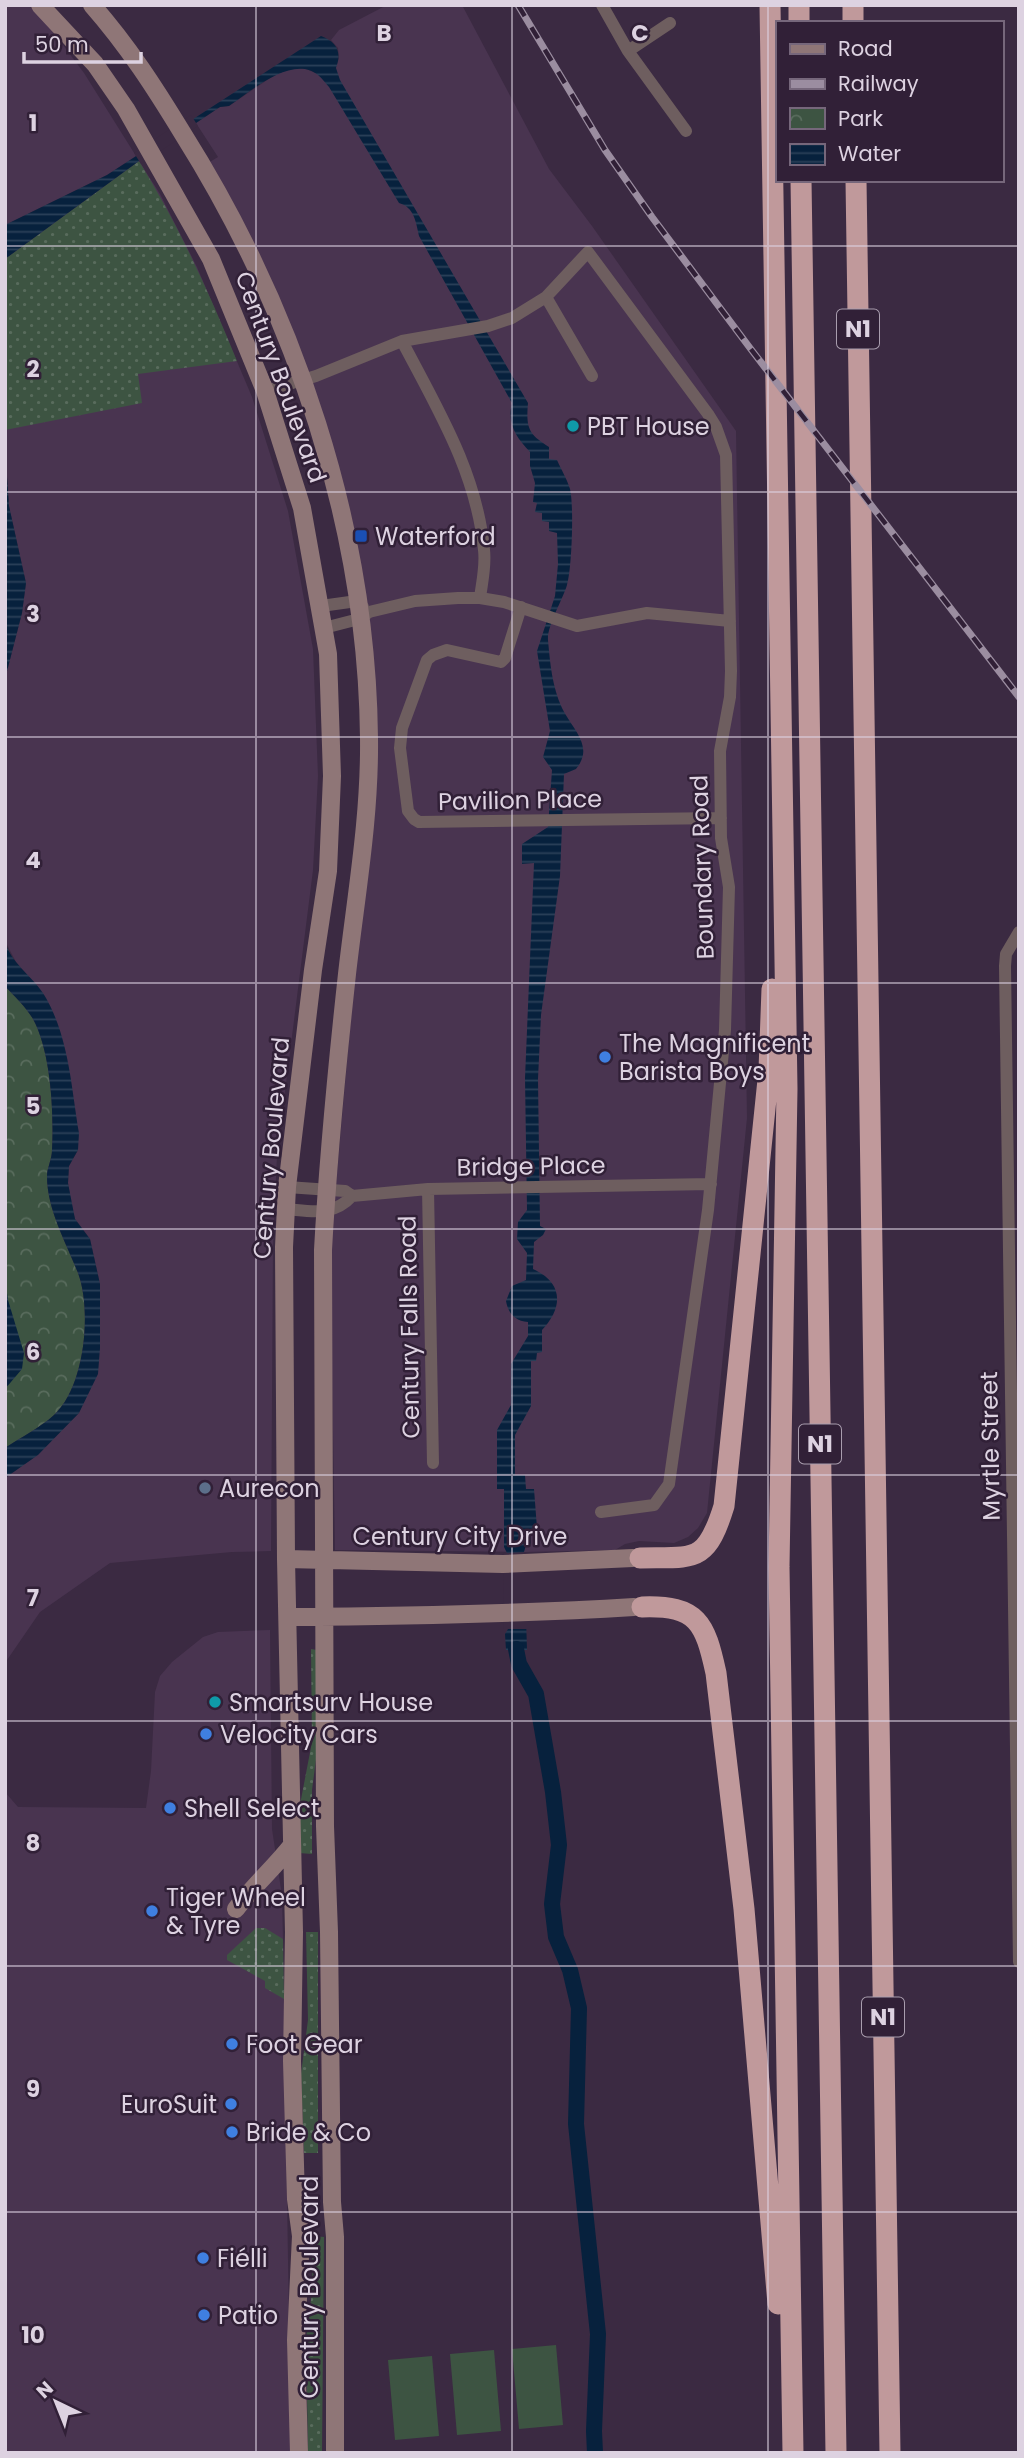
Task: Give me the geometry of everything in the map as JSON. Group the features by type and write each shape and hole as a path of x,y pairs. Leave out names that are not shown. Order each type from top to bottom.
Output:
{"highway":[{"path":"770,5 787,1090 779,1567 791,2453"},
{"name":"N1","path":"802,182 836,2453"},
{"name":"N1","path":"856,182 890,2453"},
{"path":"637,1558 685,1557 702,1550 715,1535 724,1506 769,1070 777,430"},
{"path":"638,1607 674,1608 696,1620 709,1642 716,1673 744,1909 791,2453"}],"main road":[{"name":"Century Boulevard","path":"40,5 95,64 126,109 211,259 265,391 302,508 328,654 332,776 328,871 311,984 285,1209 286,1559 294,1932 292,2061 296,2199 300,2236 296,2340 299,2453"},
{"name":"Century Boulevard","path":"92,5 124,42 204,166 273,305 303,380 338,499 362,611 369,738 366,831 347,973 325,1213 322,1560 332,2202 335,2237 335,2453"},
{"name":"Century City Drive","path":"286,1559 503,1564 637,1558"},
{"path":"288,1617 504,1614 638,1607"},
{"path":"236,1909 292,1845"}],"street":[{"path":"602,5 628,51 686,131"},
{"path":"628,51 670,23"},
{"name":"Boundary Road","path":"546,297 588,252 708,414 726,455 730,697 720,751 721,818 729,900 725,1030 711,1184 669,1484 654,1506 601,1512"},
{"path":"265,391 303,380 402,341 488,326 512,318 546,297 592,376"},
{"path":"402,341 458,449 470,481 484,548 480,598"},
{"path":"324,628 362,611 415,601 480,598 521,607 577,626 647,613 730,621"},
{"path":"321,606 362,611"},
{"name":"Pavilion Place","path":"521,607 505,658 501,662 447,650 427,660 402,728 400,748 408,811 414,819 419,822 721,818"},
{"name":"Myrtle Street","path":"1019,932 1006,954 1005,966 1019,1962"},
{"name":"Bridge Place","path":"325,1213 344,1204 352,1196 428,1189 711,1184"},
{"name":"Bridge Place","path":"287,1187 345,1191 352,1196"},
{"name":"Century Falls Road","path":"428,1189 433,1463"},
{"path":"285,1209 325,1213"}],"shaded area":[{"path":"5,5 28,5 45,21 84,73 136,156 107,175 5,225"},
{"path":"387,5 462,5 549,169 736,431 747,1118 707,1513 698,1528 688,1537 674,1543 639,1541 625,1544 615,1550 524,1552 335,1550 330,1251 355,972 372,831 344,499 208,163 218,157 196,123 220,107 229,106 276,74 290,69 306,69 318,74 335,68 339,58 338,48 331,40 339,30"},
{"path":"139,161 160,194 197,267 252,397 288,511 313,649 318,776 313,870 277,1155 273,1246 271,1551 110,1563 40,1612 5,1663 5,1478 37,1455 79,1413 100,1348 100,1284 90,1239 75,1219 71,1203 69,1166 78,1150 42,993 16,962 5,941 5,679 22,613 26,583 9,506 5,447 5,259"},
{"path":"270,1630 272,1829 282,1896 291,2453 5,2453 5,1792 18,1807 146,1808 151,1771 155,1692 160,1676 172,1662 203,1637 218,1632"}],"green space":[{"path":"139,161 192,259 237,361 138,374 142,403 5,430 5,259"},
{"path":"5,986 33,1019 44,1048 52,1119 48,1189 54,1213 78,1273 85,1307 85,1327 79,1368 65,1402 49,1420 5,1448"},
{"path":"311,1649 317,1650 318,1744 312,1790 312,1854 299,1853 298,1815 312,1742"},
{"path":"256,1928 265,1928 283,1939 284,1999 265,1988 265,1981 227,1960 227,1955"},
{"path":"306,1932 318,1932 318,2153 304,2153 301,2074 308,2020"},
{"path":"313,2236 324,2237 322,2453 308,2453 306,2339 312,2292"},
{"path":"556,2345 563,2425 519,2429 512,2349"},
{"path":"494,2350 501,2431 457,2435 450,2354"},
{"path":"432,2356 439,2436 395,2440 388,2360"}],"water":[{"path":"321,36 337,48 336,68 340,80 528,403 527,419 530,430 549,447 549,459 557,460 569,485 571,497 569,577 550,627 548,640 556,692 580,738 583,753 576,769 564,774 560,876 541,1015 538,1079 540,1226 546,1229 534,1242 533,1269 550,1281 555,1289 557,1305 542,1330 542,1352 537,1353 536,1361 531,1361 531,1406 515,1435 515,1475 525,1475 526,1489 534,1489 537,1528 530,1529 531,1544 526,1545 524,1552 527,1650 506,1650 507,1553 504,1547 504,1489 497,1489 497,1430 511,1405 511,1364 528,1336 528,1322 513,1316 506,1301 512,1286 526,1280 527,1253 517,1239 518,1222 527,1210 525,1078 534,863 522,864 522,844 548,827 552,770 543,757 550,731 537,651 555,596 558,564 557,533 549,531 549,522 542,521 542,513 535,512 537,503 533,502 535,483 530,466 530,452 514,430 512,403 419,236 411,212 399,203 329,87 318,75 308,70 296,69 272,77 229,106 220,107 139,161 5,259 5,225 107,175"},
{"path":"5,447 9,506 26,583 22,613 5,679"},
{"path":"5,941 16,962 43,993 52,1009 64,1043 79,1133 78,1150 69,1166 68,1183 75,1219 90,1239 100,1284 100,1348 98,1374 79,1413 38,1455 5,1478 5,1448 49,1420 65,1402 73,1386 83,1347 85,1307 78,1273 54,1213 48,1189 47,1173 52,1153 52,1101 44,1048 33,1019 5,986"},
{"path":"5,1279 8,1300 24,1353 22,1369 5,1389"}],"pier":[{"path":"191,115 198,126 141,164 134,153"},
{"path":"528,1552 528,1629 504,1629 503,1553"}],"waterway":[{"path":"516,1649 519,1664 536,1694 559,1845 552,1904 556,1937 570,1970 579,2008 576,2124 598,2334 595,2453"}],"railway":[{"path":"518,5 605,150 652,217 1019,697"}],"place":[{"name":"PBT House","path":"573,426"},
{"name":"Waterford","path":"361,536"},
{"name":"The Magnificent Barista Boys","path":"605,1057"},
{"name":"Aurecon","path":"205,1488"},
{"name":"Smartsurv House","path":"215,1702"},
{"name":"Velocity Cars","path":"206,1734"},
{"name":"Shell Select","path":"170,1808"},
{"name":"Tiger Wheel & Tyre","path":"152,1911"},
{"name":"Foot Gear","path":"232,2044"},
{"name":"EuroSuit","path":"231,2104"},
{"name":"Bride & Co","path":"232,2132"},
{"name":"Fiélli","path":"203,2258"},
{"name":"Patio","path":"204,2315"}]}
